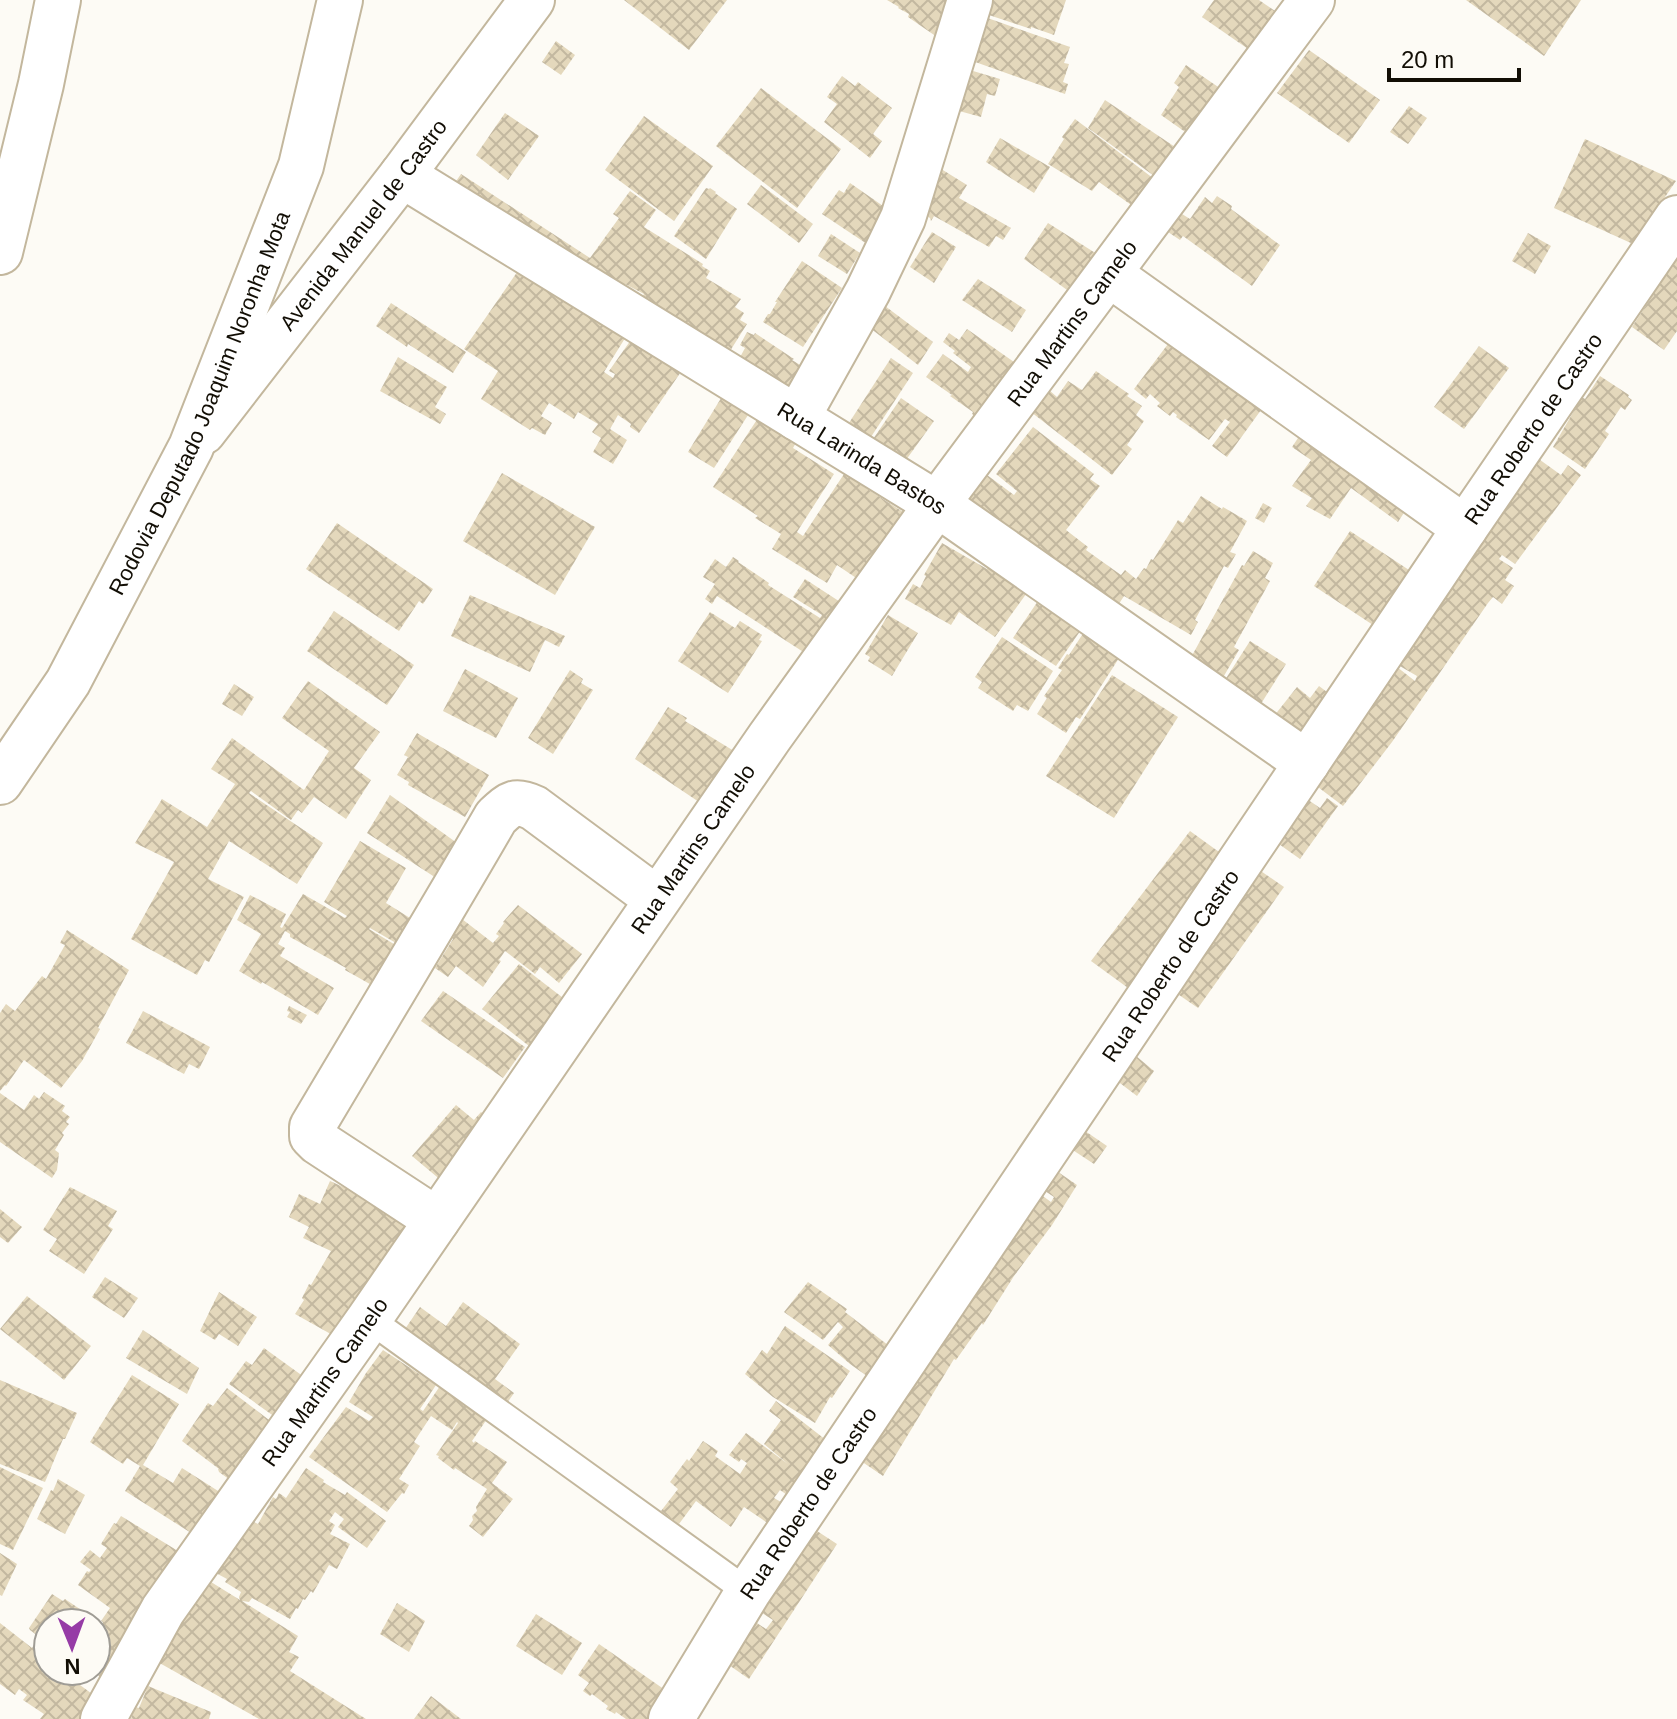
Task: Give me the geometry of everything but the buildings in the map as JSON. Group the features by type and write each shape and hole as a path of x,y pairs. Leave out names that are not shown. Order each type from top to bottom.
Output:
{"main road":[{"path":"0,252 58,0"},
{"name":"Rodovia Deputado Joaquim Noronha Mota","path":"0,782 68,682 191,447 301,166 340,0"},
{"name":"Avenida Manuel de Castro","path":"191,447 402,175 532,0"},
{"path":"797,418 868,291 903,218 970,0"},
{"name":"Rua Martins Camelo","path":"103,1719 163,1610 369,1319 769,738 937,504 1312,0"},
{"name":"Rua Larinda Bastos","path":"402,175 937,504 1307,763"},
{"name":"Rua Roberto de Castro","path":"671,1719 748,1592 1677,218"},
{"path":"1109,274 1465,528"},
{"path":"437,1220 318,1142 312,1136 312,1127 496,817 509,805 521,802 534,808 657,899"}],"lane":[{"path":"369,1319 748,1592"}]}
